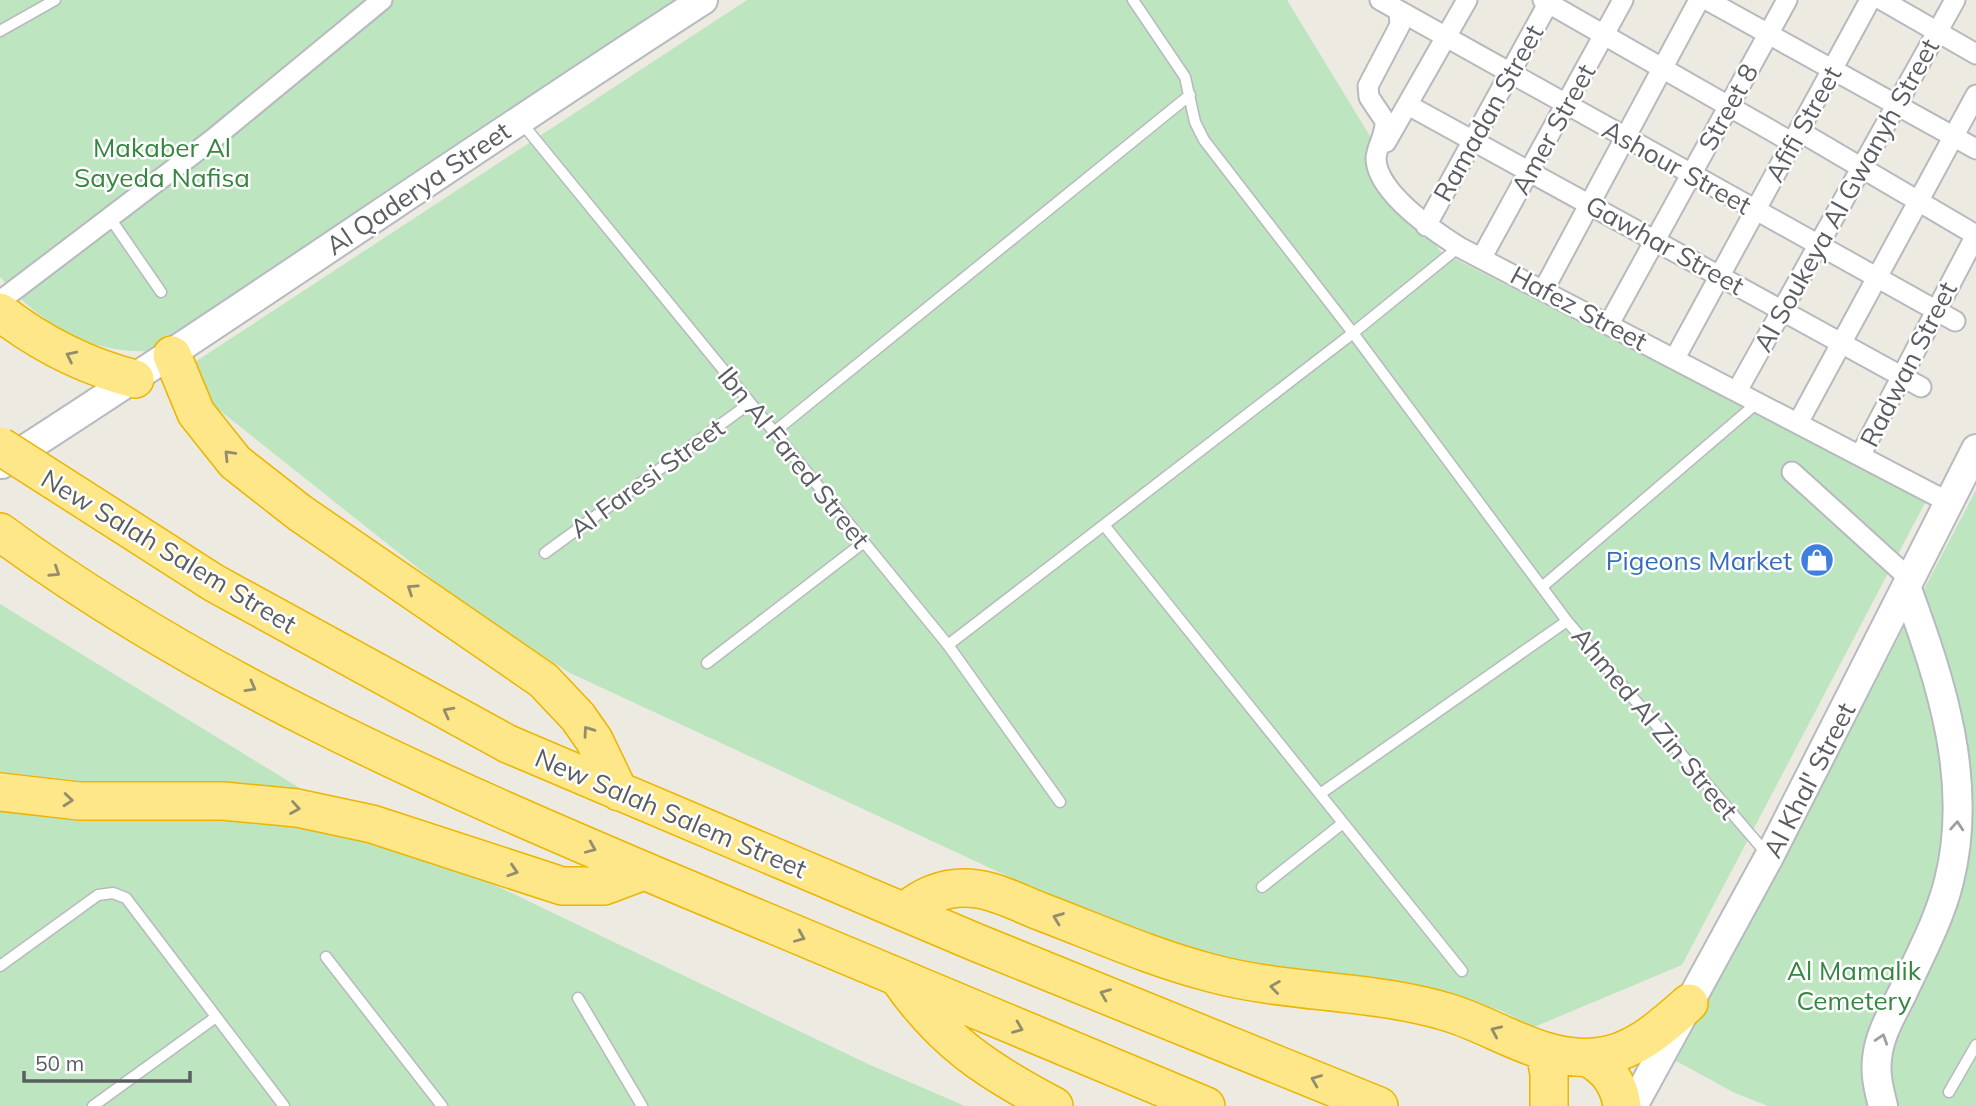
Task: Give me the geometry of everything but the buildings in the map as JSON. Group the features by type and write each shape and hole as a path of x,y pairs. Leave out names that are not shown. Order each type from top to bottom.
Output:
{"highway":[{"path":"3,299 60,351 97,368 135,379"},
{"path":"172,355 196,413 235,462 329,533 543,680 578,717 594,740 619,792"},
{"name":"New Salah Salem Street","path":"0,446 162,552 225,589 508,744 975,942 1379,1106"},
{"path":"0,532 52,570 199,658 360,744 482,803 1206,1106"},
{"path":"0,792 91,802 223,801 297,808 372,824 562,886 604,886 644,871"},
{"path":"904,912 939,891 980,889 1210,973 1280,988 1351,993 1419,1005 1482,1025 1545,1052 1569,1058 1623,1053 1662,1027 1689,1003"},
{"path":"900,979 937,1028 960,1049 984,1067 1054,1106"},
{"path":"1545,1052 1549,1074 1549,1106"},
{"path":"1588,1058 1601,1064 1612,1077 1622,1106"}],"street":[{"path":"3,299 213,139 382,0"},
{"name":"Al Qaderya Street","path":"0,466 172,355 518,119 703,0"},
{"name":"Ashour Street","path":"1380,0 1955,321"},
{"path":"1376,158 1467,0"},
{"name":"Amer Street","path":"1482,257 1623,0"},
{"path":"1544,289 1699,0"},
{"path":"1707,0 1976,149"},
{"name":"Street 8","path":"1609,324 1787,0"},
{"name":"Afifi Street","path":"1675,358 1870,0"},
{"path":"1882,0 1976,54"},
{"name":"Al Soukeya Al Gwanyh Street","path":"1737,391 1955,0"},
{"path":"1547,1 1728,106 1862,168 1976,235"},
{"name":"Ramadan Street","path":"1426,226 1547,1"},
{"path":"1376,158 1385,121 1369,97 1368,86 1400,25 1399,13"},
{"path":"1798,423 1976,95"},
{"name":"Gawhar Street","path":"1408,105 1921,387"},
{"name":"Hafez Street","path":"1376,158 1390,190 1426,226 1460,247 1950,503"},
{"name":"Radwan Street","path":"1860,456 1976,235"},
{"name":"Al Khal' Street","path":"1633,1106 1769,857 1976,449"},
{"path":"1792,472 1909,584 1936,674 1953,744 1957,830 1949,880 1935,923 1879,1045 1877,1074 1883,1106"}],"lane":[{"path":"0,31 55,0"},
{"name":"Ahmed Al Zin Street","path":"1133,0 1185,77 1195,122 1204,140 1353,333 1567,621 1769,857"},
{"path":"774,432 1190,95"},
{"name":"Ibn Al Fared Street","path":"518,119 948,645 1060,802"},
{"path":"110,218 161,292"},
{"path":"948,645 1353,333 1460,247"},
{"path":"1542,587 1758,402"},
{"name":"Al Faresi Street","path":"545,553 750,403"},
{"path":"1104,525 1462,971"},
{"path":"707,663 864,542"},
{"path":"1320,794 1567,621"},
{"path":"1262,887 1343,823"},
{"path":"0,966 98,895 113,893 127,898 284,1106"},
{"path":"326,957 442,1106"},
{"path":"578,998 642,1106"},
{"path":"93,1106 216,1017"},
{"path":"1949,1092 1976,1045"}],"green space":[{"name":"Makaber Al Sayeda Nafisa","path":"0,0 687,0 159,350 135,351 113,349 70,334 33,309 0,277"},
{"path":"747,0 1287,0 1440,251 1926,501 1682,965 1534,1027 1502,1011 1458,998 1272,973 1113,925 570,673 467,607 175,375"},
{"name":"Al Mamalik Cemetery","path":"1976,490 1976,1106 1768,1106 1735,1093 1676,1061"},
{"path":"0,604 324,803 868,1064 965,1106 0,1106"}],"place":[{"name":"Pigeons Market","path":"1817,560"}]}
